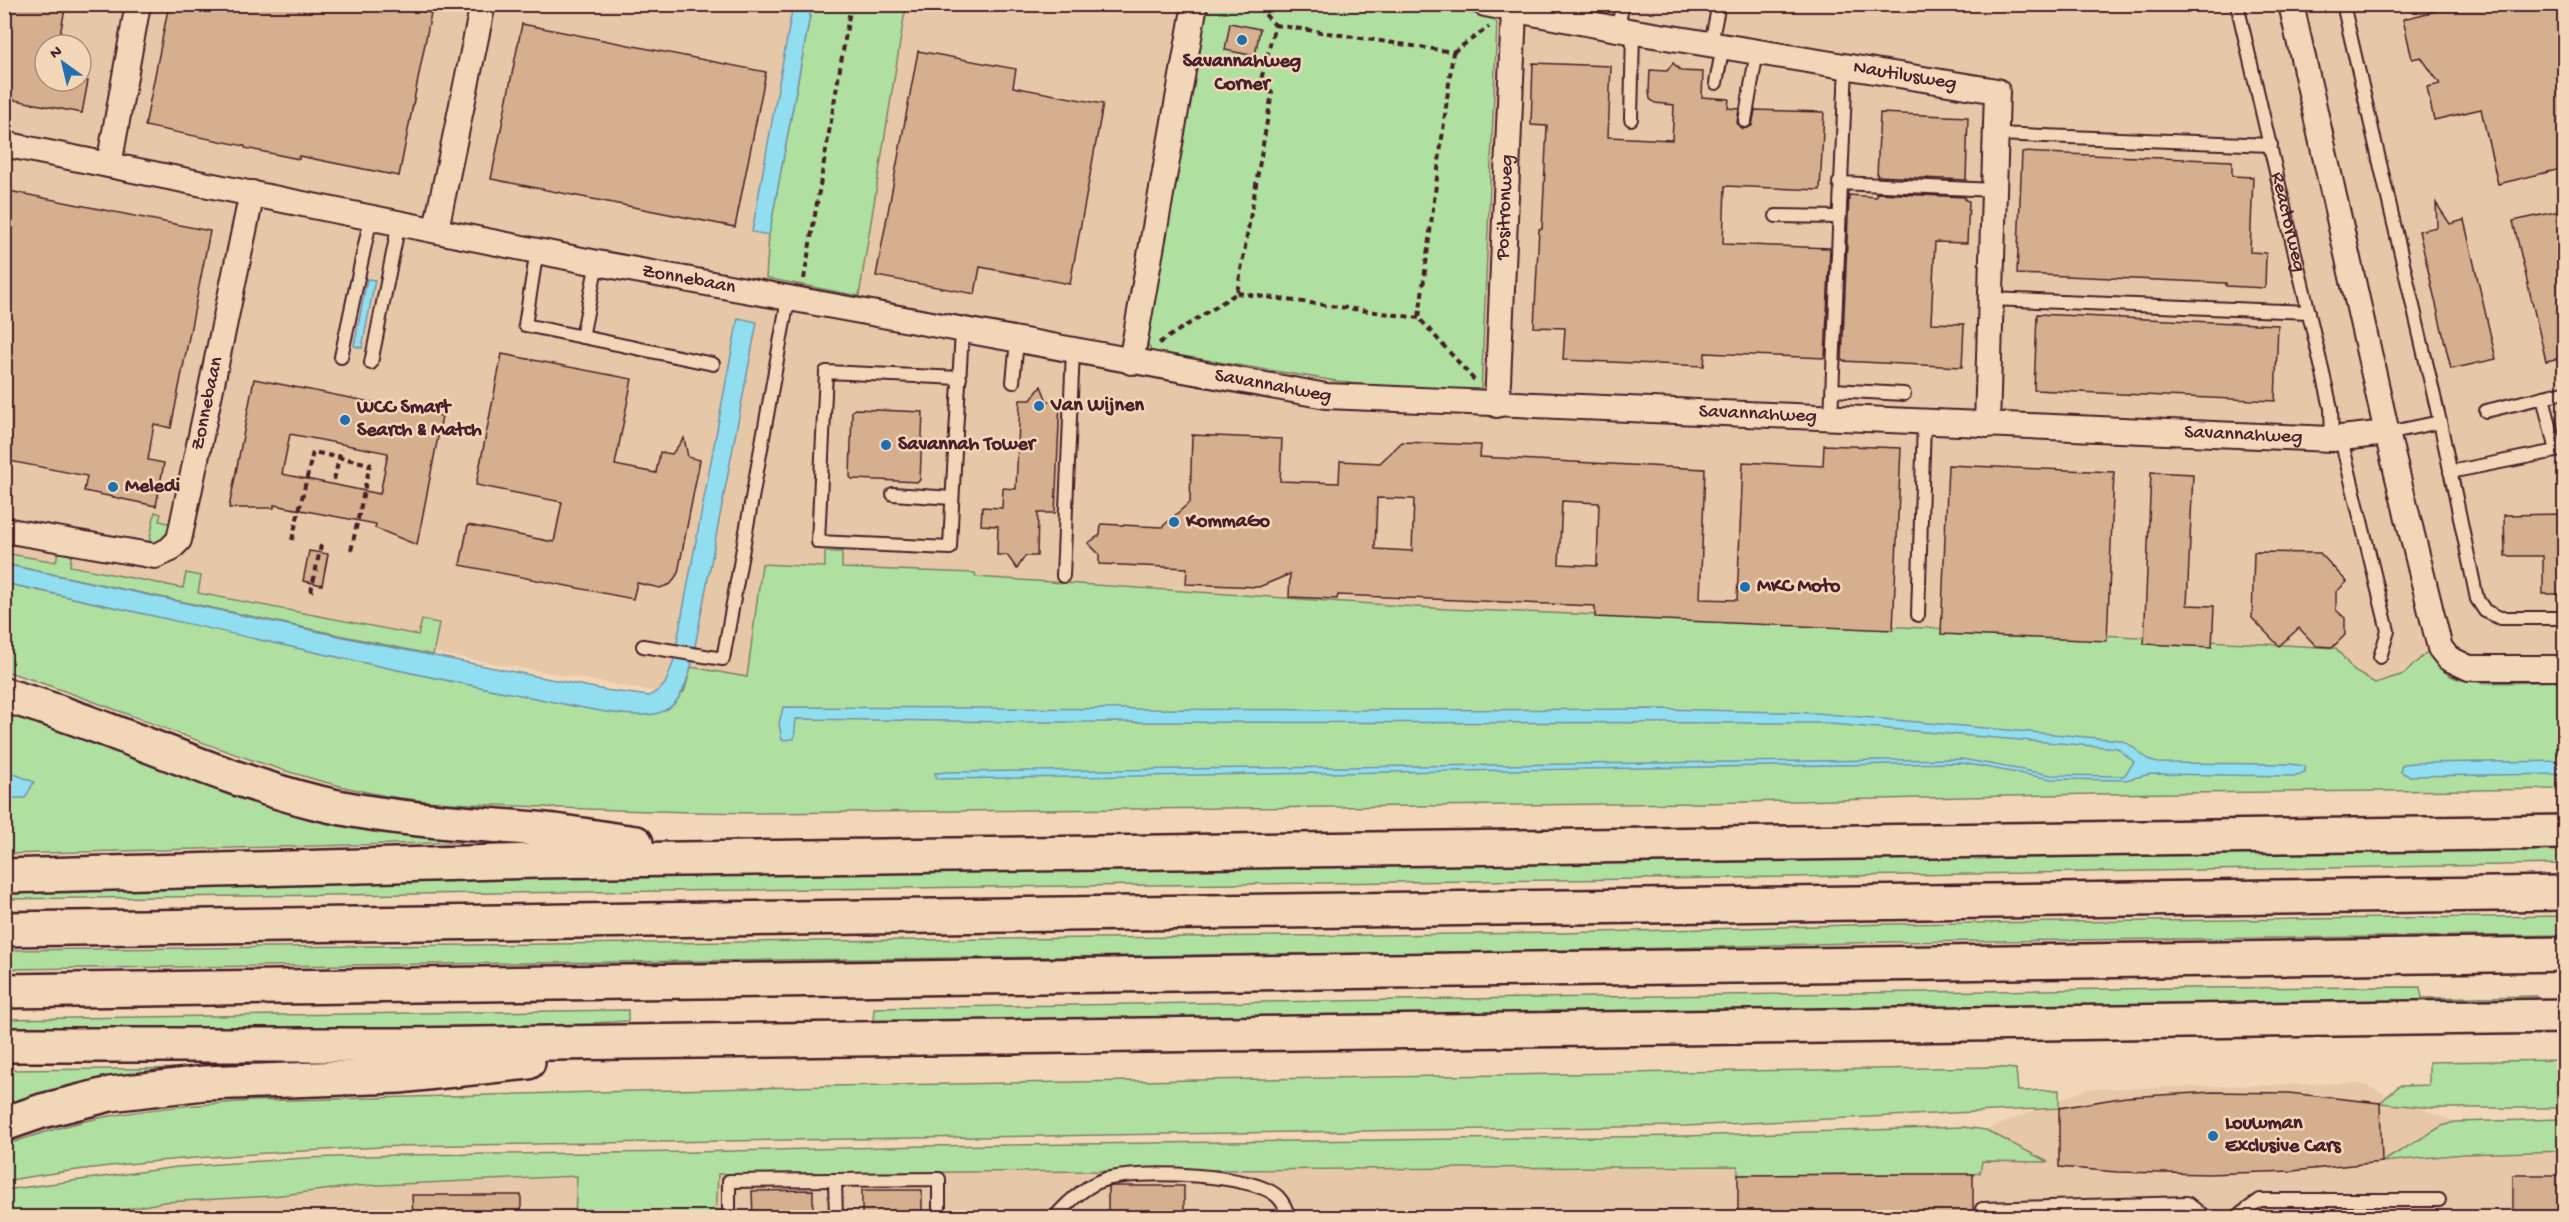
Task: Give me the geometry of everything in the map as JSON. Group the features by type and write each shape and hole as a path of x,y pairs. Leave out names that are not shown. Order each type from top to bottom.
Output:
{"highway":[{"path":"4,695 77,718 145,746 246,782 326,804 426,821 537,829 739,858"},
{"path":"4,876 739,858 2565,832"},
{"path":"4,929 2565,893"},
{"path":"4,991 2565,954"},
{"path":"4,1045 368,1045 726,1041 2565,1016"},
{"path":"4,1124 42,1111 110,1094 204,1083 399,1076 726,1041"}],"street":[{"path":"109,165 138,4"},
{"path":"436,229 483,4"},
{"path":"1131,362 1196,4"},
{"name":"Nautilusweg","path":"1485,4 1625,30 1997,91 1987,425"},
{"path":"2290,4 2387,433 2440,648 2448,658 2469,668 2565,668"},
{"name":"Positronweg","path":"1497,405 1514,10"},
{"name":"Zonnebaan","path":"4,144 597,263 794,300"},
{"name":"Zonnebaan","path":"4,530 155,556 169,550 179,540 252,193"},
{"name":"Savannahweg","path":"794,300 1326,396 2337,439 2387,433"}],"lane":[{"path":"1623,4 1631,119"},
{"path":"1716,83 1719,4"},
{"name":"Reactorweg","path":"2237,4 2337,439 2388,631 2380,657"},
{"path":"2343,4 2440,422 2477,599 2485,611 2500,618 2565,618"},
{"path":"1745,121 1756,51"},
{"path":"1831,418 1839,183 1846,66"},
{"path":"1996,134 2271,145"},
{"path":"1839,183 1995,190"},
{"path":"1776,216 1838,217"},
{"path":"341,357 371,217"},
{"path":"371,363 399,223"},
{"path":"537,250 525,325 713,364"},
{"path":"582,337 597,263"},
{"path":"1991,298 2309,312"},
{"path":"643,646 723,659 794,300"},
{"path":"960,378 826,372 818,542 950,548 952,498 960,378 962,332"},
{"path":"1013,382 1017,341"},
{"path":"1063,576 1073,351"},
{"path":"1833,390 1904,394"},
{"path":"2486,411 2565,392"},
{"path":"2450,472 2556,451 2543,398"},
{"path":"1918,615 1924,422"},
{"path":"2387,433 2440,422"},
{"path":"893,494 952,498"},
{"path":"1054,1218 1088,1187 1106,1179 1156,1175 1226,1177 1277,1196 1290,1218"},
{"path":"729,1218 729,1180 939,1179 939,1218"},
{"path":"835,1180 836,1218"},
{"path":"2235,1218 2260,1200 2439,1200"},
{"path":"1982,1209 2187,1203 2206,1218"}],"path":[{"path":"794,300 852,4"},
{"path":"1255,4 1275,25 1453,52 1514,10"},
{"path":"1238,293 1272,93 1261,80 1275,25"},
{"path":"1419,318 1453,52"},
{"path":"1131,362 1238,293 1419,318 1497,405"},
{"path":"334,480 341,448"},
{"path":"292,540 313,452 370,464 351,551"},
{"path":"311,592 321,545"}],"shaded area":[{"path":"4,5 2564,5 2564,697 713,702 5,577"},
{"path":"2359,1083 2454,1122 2564,1119 2564,1218 5,1218 5,1190 177,1167 305,1158 924,1146 1685,1136 1963,1127 1986,1130 2087,1089"}],"green space":[{"path":"812,5 906,5 859,296 766,278 769,235"},
{"path":"1204,5 1425,5 1488,16 1497,23 1481,393 1355,384 1151,351 1145,336"},
{"path":"155,512 161,514 159,521 173,524 167,538 157,544 149,543"},
{"path":"59,547 72,550 70,566 183,588 186,573 201,576 198,593 418,635 422,620 439,623 433,655 5,564 4,553 56,562"},
{"path":"825,552 842,552 842,568 975,573 976,577 1447,609 2101,635 2336,648 2354,671 2375,683 2404,674 2429,650 2441,669 2448,675 2463,680 2491,683 2564,681 2564,789 2093,794 1703,803 760,813 482,805 389,796 324,782 232,753 5,671 4,583 476,686 621,714 684,692 691,667 747,677 762,564 825,567"},
{"path":"4,706 510,841 5,854"},
{"path":"2564,844 2564,864 1725,878 5,899 4,890 357,879"},
{"path":"2564,916 2564,935 1888,942 1563,951 4,969 5,950 1562,933 1888,924"},
{"path":"2420,987 2422,998 2536,996 2536,1004 873,1025 874,1008 2180,988"},
{"path":"628,1010 628,1021 594,1023 594,1030 5,1031 4,1019"},
{"path":"2564,1060 2564,1108 2432,1108 2380,1103 2399,1086 2429,1085 2429,1062"},
{"path":"1993,1067 2016,1069 2018,1091 2059,1090 2059,1108 1685,1126 399,1146 152,1162 5,1181 5,1145 32,1136 133,1112 253,1101 830,1086"},
{"path":"224,1068 5,1110 5,1070"},
{"path":"2564,1119 2564,1151 2463,1154 2382,1162 2442,1126 2454,1122"},
{"path":"1963,1127 1986,1130 2048,1162 1982,1161 1980,1173 1973,1174 1738,1175 1738,1166 718,1174 716,1218 575,1217 577,1176 357,1186 273,1196 164,1202 86,1217 5,1218 5,1190 177,1167 305,1158 924,1146 1685,1136"}],"water":[{"path":"793,5 812,5 769,235 752,232"},
{"path":"367,279 375,280 362,348 354,346"},
{"path":"738,318 757,322 691,667 680,696 670,708 655,714 626,714 569,705 326,655 5,583 4,564 380,645 605,690 649,696 665,684 673,663"},
{"path":"783,707 1663,709 1816,713 2120,740 2158,763 2290,764 2304,766 2305,772 2294,776 2151,774 2125,780 2051,779 1962,763 937,779 935,773 948,772 1962,759 2051,775 2124,776 2134,762 2117,748 1818,723 1033,722 796,719 794,739 782,740 779,724"},
{"path":"2564,761 2564,774 2409,776 2401,772 2404,764 2412,763"},
{"path":"5,770 34,782 25,798 5,798"}],"building":[{"path":"4,4 66,4 60,33 33,33 33,93 86,93 82,113 4,98"},
{"path":"169,4 388,4 431,13 399,176 299,156 299,159 145,126"},
{"path":"2465,4 2565,4 2565,168 2498,184 2481,109 2434,120 2427,87 2440,84 2421,57 2412,59 2403,19"},
{"path":"1230,23 1260,29 1255,56 1225,50"},
{"path":"522,24 766,72 735,227 491,179"},
{"path":"918,51 1016,69 1013,87 1103,104 1070,284 980,267 975,294 876,276"},
{"path":"1533,63 1611,66 1608,137 1672,140 1674,105 1655,103 1650,99 1649,92 1650,70 1667,71 1673,63 1681,71 1703,72 1702,97 1729,99 1728,108 1739,109 1737,123 1743,129 1752,126 1755,110 1824,112 1820,190 1725,186 1723,244 1830,248 1825,358 1705,353 1704,366 1563,360 1565,328 1534,327 1547,126 1531,125"},
{"path":"1880,113 1968,117 1966,180 1877,176"},
{"path":"2022,152 2232,161 2232,176 2253,177 2250,252 2266,253 2265,288 2226,286 2226,283 2017,274"},
{"path":"4,190 210,231 171,428 154,424 148,460 164,463 156,506 84,491 87,476 4,460"},
{"path":"1876,193 1965,197 1965,200 1969,201 1967,243 1935,242 1931,323 1964,324 1962,367 1842,361 1849,195 1876,197"},
{"path":"2436,203 2450,224 2464,220 2496,359 2451,369 2419,231 2437,227"},
{"path":"2565,210 2565,357 2546,361 2513,221"},
{"path":"2037,314 2278,325 2275,401 2034,390"},
{"path":"502,354 632,379 615,465 656,473 660,452 672,454 684,438 688,457 700,460 678,573 671,584 660,588 637,583 633,599 460,565 468,525 554,542 562,502 476,485"},
{"path":"254,379 442,416 417,545 375,528 376,524 274,505 274,508 229,508","holes":["290,434 388,453 380,494 282,474"]},
{"path":"1041,386 1047,401 1060,402 1055,513 1038,513 1037,556 1025,556 1017,569 1007,555 997,555 998,526 981,525 982,507 1002,508 1003,488 1016,489 1020,400 1031,400"},
{"name":"Savannah Tower","path":"855,409 923,412 920,480 918,482 852,479 850,477 852,411"},
{"path":"1192,435 1282,439 1280,481 1339,483 1340,461 1380,463 1402,442 1481,445 1480,457 1705,469 1700,599 1737,600 1743,462 1823,466 1824,445 1901,448 1893,630 1595,617 1595,606 1338,595 1337,599 1289,597 1290,574 1259,587 1186,584 1187,568 1099,564 1099,554 1088,543 1100,535 1101,524 1162,527 1190,502","holes":["1377,498 1414,499 1412,551 1375,549","1562,501 1599,503 1597,566 1559,564"]},
{"path":"1948,465 2114,472 2107,641 1941,634"},
{"path":"2151,472 2193,474 2187,605 2214,606 2212,647 2144,644"},
{"path":"2565,514 2565,594 2543,594 2543,556 2505,556 2504,515"},
{"path":"309,551 328,554 322,585 303,581"},
{"path":"2254,552 2320,553 2347,582 2336,592 2336,610 2345,618 2345,635 2333,647 2316,646 2299,628 2279,646 2252,618"},
{"path":"2213,1092 2289,1093 2380,1103 2382,1162 2292,1171 2208,1174 2117,1172 2059,1167 2059,1108 2126,1097"},
{"path":"1973,1174 1973,1218 1738,1218 1738,1175"},
{"path":"2513,1175 2565,1175 2565,1218 2513,1218"},
{"path":"1184,1186 1184,1218 1108,1218 1108,1187"},
{"path":"813,1190 813,1218 753,1218 752,1191"},
{"path":"862,1190 922,1190 922,1218 862,1218"},
{"path":"412,1195 521,1195 521,1218 413,1218"}],"place":[{"name":"Savannahweg Corner","path":"1242,40"},
{"name":"Van Wijnen","path":"1039,406"},
{"name":"WCC Smart Search & Match","path":"345,420"},
{"name":"Savannah Tower","path":"886,445"},
{"name":"Meledi","path":"113,487"},
{"name":"KommaGo","path":"1174,522"},
{"name":"MKC Moto","path":"1745,587"},
{"name":"Louwman Exclusive Cars","path":"2213,1136"}]}
